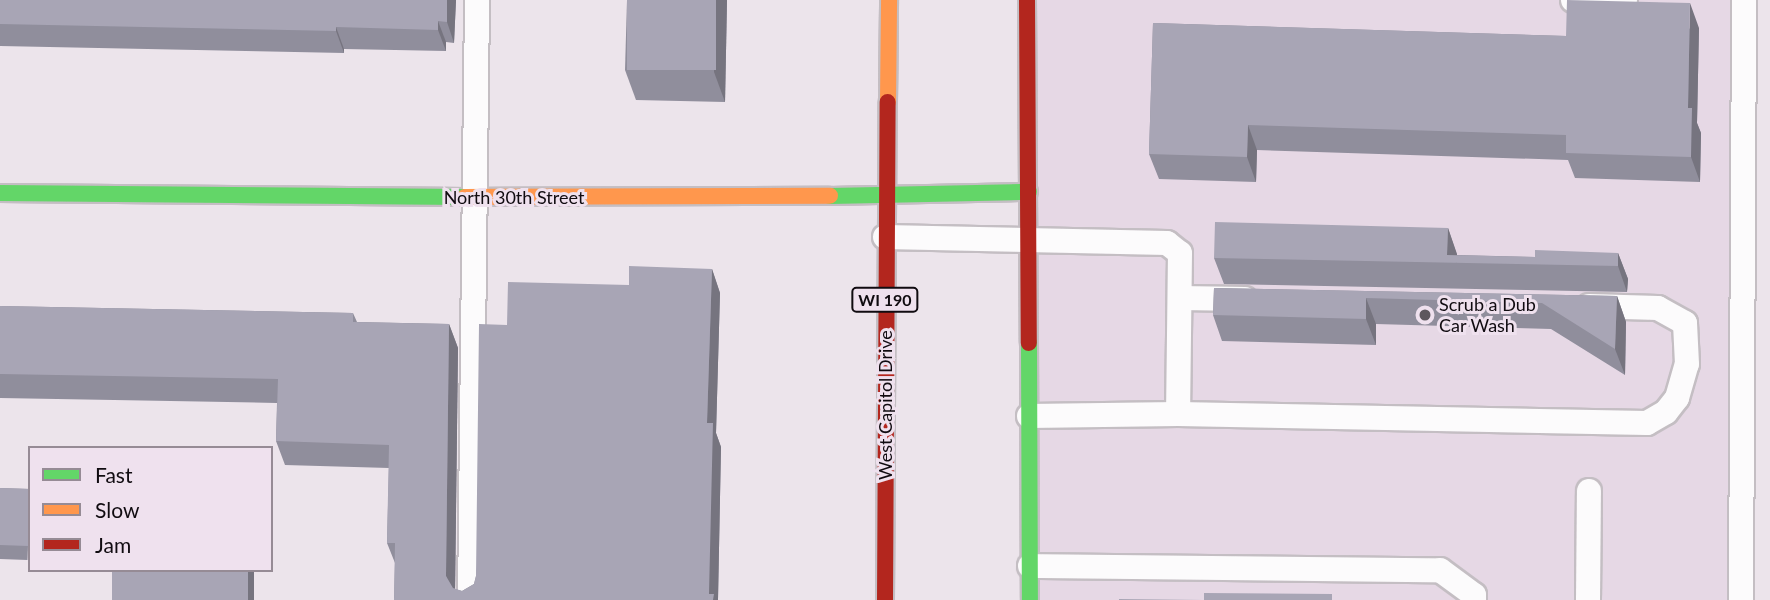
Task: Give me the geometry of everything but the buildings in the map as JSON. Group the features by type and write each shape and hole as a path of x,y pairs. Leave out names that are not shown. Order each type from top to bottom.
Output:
{"main road":[{"name":"West Capitol Drive","path":"885,600 888,0"},
{"path":"1027,0 1030,600"},
{"name":"North 30th Street","path":"0,193 472,197 885,196 1029,192"}],"lane":[{"path":"471,600 472,197 477,0"},
{"path":"1573,0 1625,0"},
{"path":"1741,600 1744,0"},
{"path":"885,237 1167,243 1180,253 1178,414"},
{"path":"1180,298 1265,300"},
{"path":"1029,416 1178,414 1647,424 1666,412 1676,398 1687,364 1685,323 1658,308 1571,305"},
{"path":"1588,600 1589,491"},
{"path":"1030,566 1440,570 1474,595 1474,600"}],"shaded area":[{"path":"1027,0 1744,0 1744,600 1027,600"}],"traffic: fast":[{"path":"830,196 1029,192"},
{"path":"0,193 465,197"},
{"path":"1029,343 1030,600"}],"traffic: slow":[{"path":"888,102 889,0"},
{"path":"465,197 830,196"}],"traffic: jam":[{"path":"1027,0 1029,343"},
{"path":"885,600 888,102"}],"place":[{"name":"Scrub a Dub Car Wash","path":"1425,315"}]}
